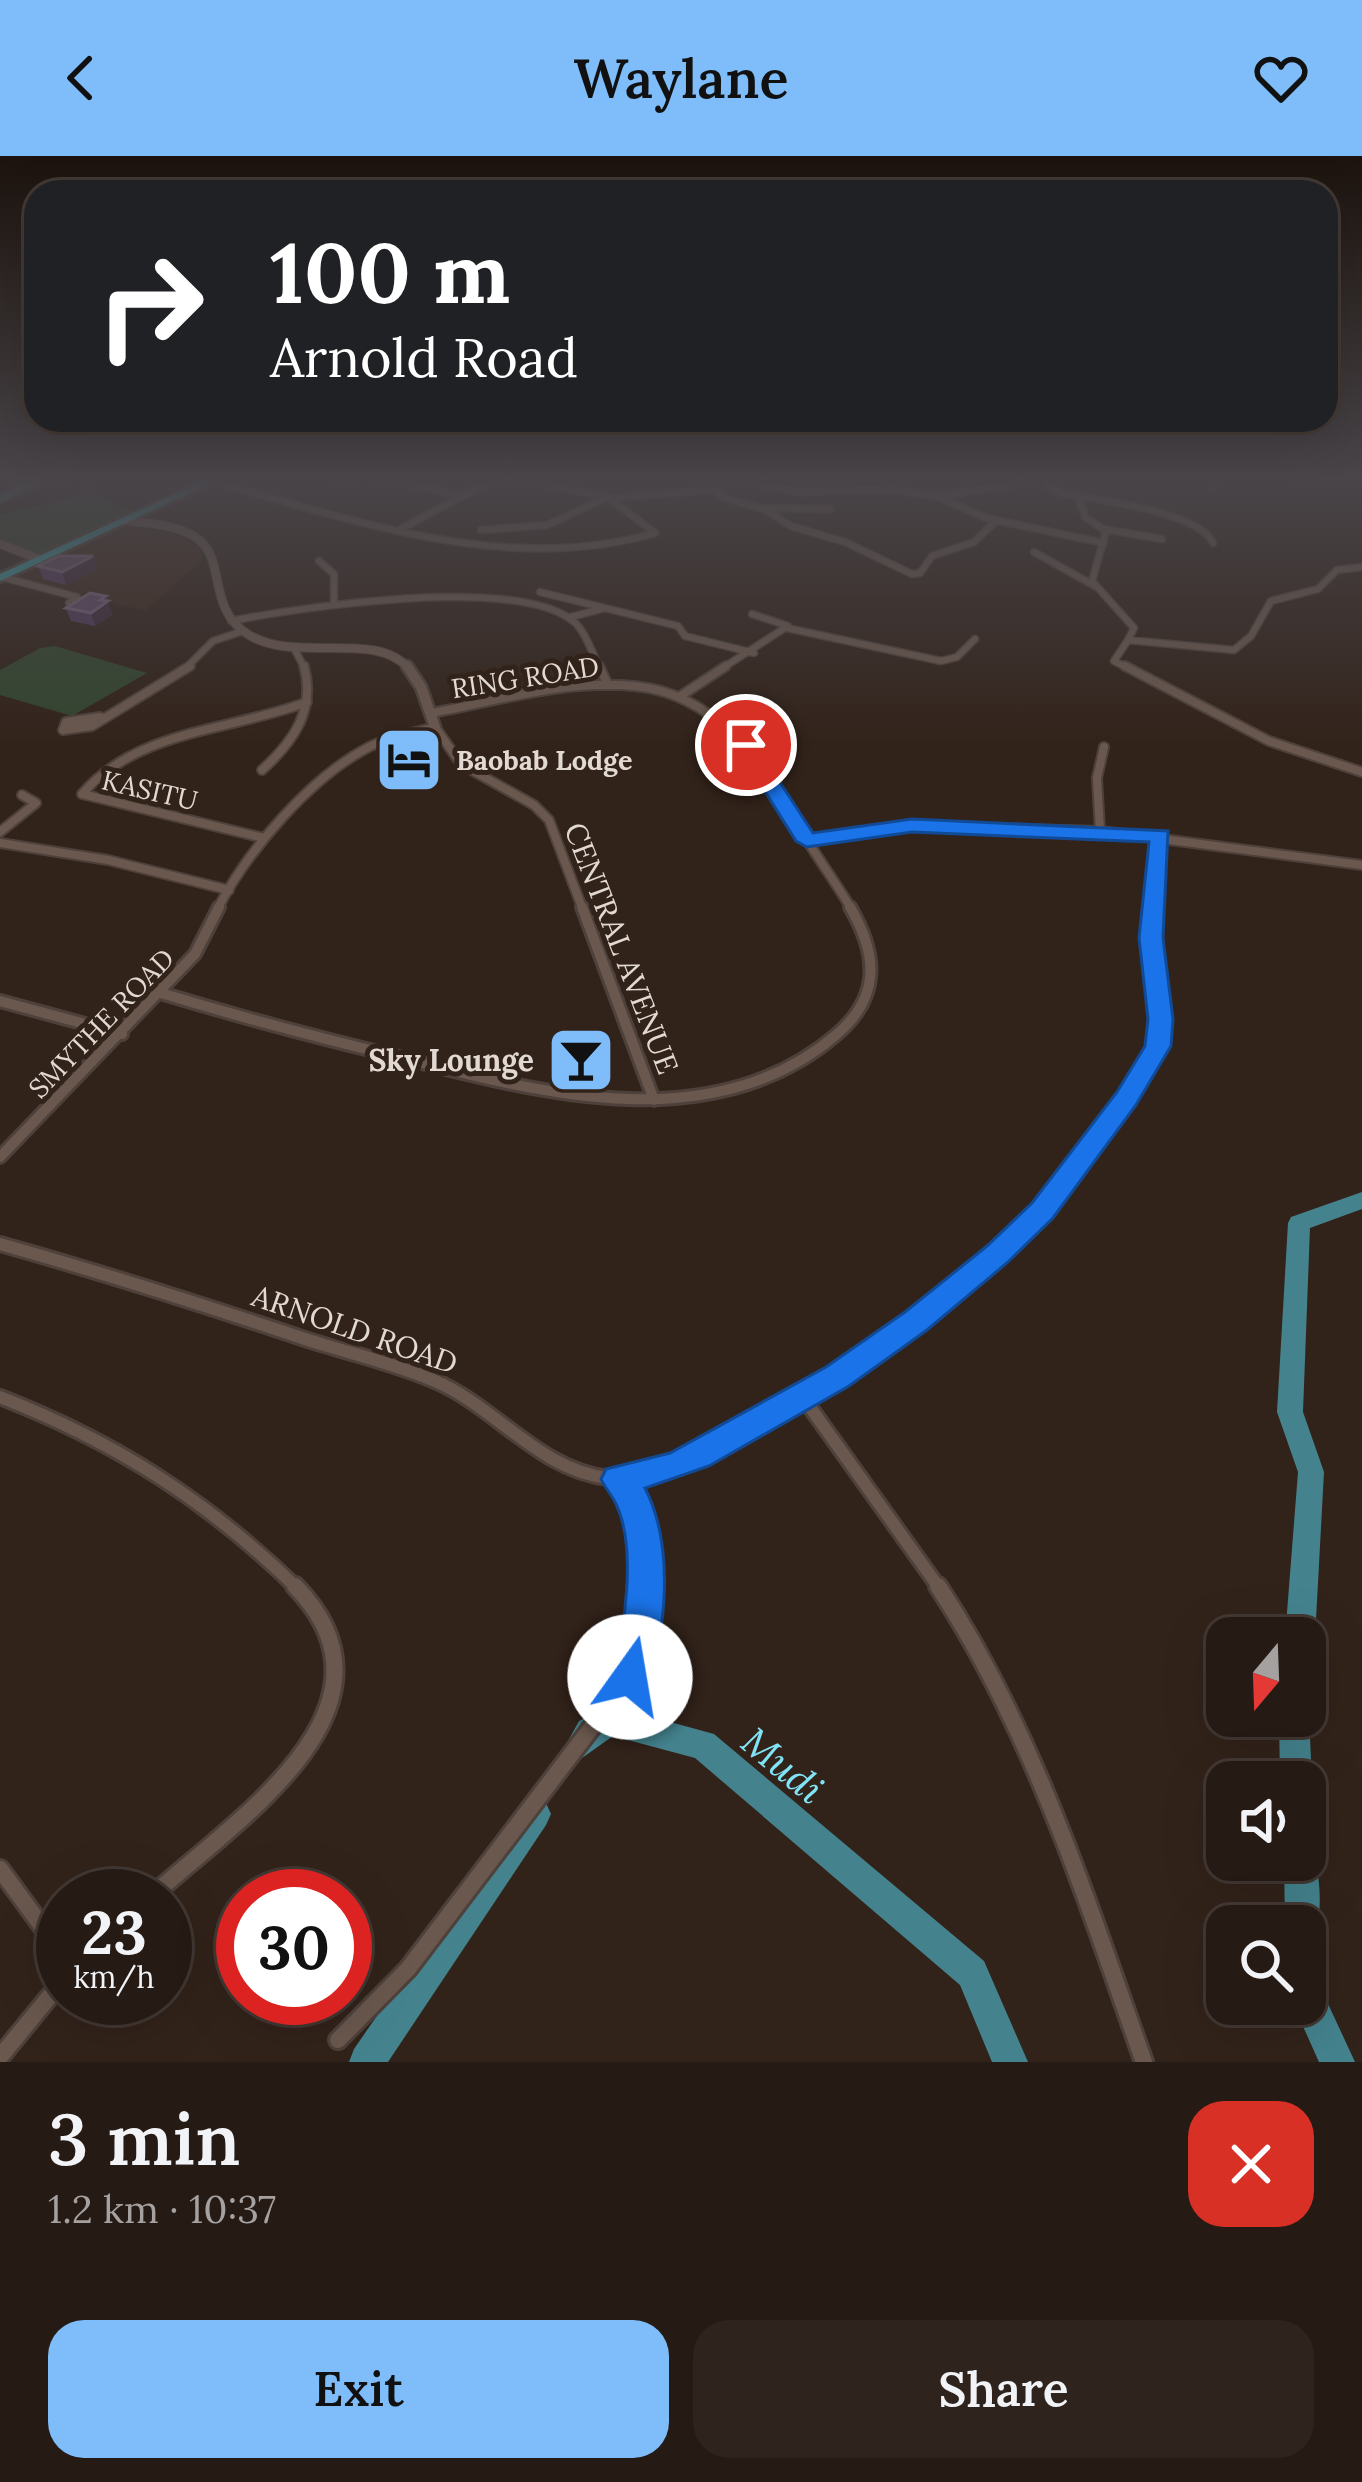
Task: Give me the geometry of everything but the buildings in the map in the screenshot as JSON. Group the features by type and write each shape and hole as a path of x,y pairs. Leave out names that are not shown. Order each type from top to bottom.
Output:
{"street":[{"path":"212,565 217,603 231,621 264,643 370,651 400,658 422,679 435,727"},
{"path":"324,565 334,574 334,604"},
{"path":"892,565 911,574 920,573 926,565"},
{"path":"1063,565 1095,586 1136,630 1114,662 1120,667 1269,741 1362,772"},
{"path":"1095,586 1096,565"},
{"path":"1128,640 1234,650 1251,636 1271,601 1322,587 1334,580 1337,570 1362,567"},
{"path":"1,577 77,597 69,603"},
{"path":"540,592 678,626 685,636 754,652"},
{"path":"231,621 334,604 510,602 545,606 571,617 583,630 608,685"},
{"path":"571,617 605,608"},
{"path":"752,614 787,623 788,628"},
{"path":"679,697 788,628 941,661 957,657 975,639"},
{"path":"109,716 62,726 83,729 109,716 196,662 213,641 243,631"},
{"path":"262,770 296,738 307,702 308,671 293,648"},
{"name":"RING ROAD","path":"161,993 325,1040 542,1091 654,1100 694,1096 765,1077 814,1054 860,1011 874,989 874,957 736,732 679,697 639,686 608,685 432,713"},
{"name":"KASITU","path":"264,838 82,794 123,756 181,734 247,724 307,702"},
{"name":"SMYTHE ROAD","path":"0,1157 195,954 246,855 343,763 375,744 435,727"},
{"name":"CENTRAL AVENUE","path":"435,727 469,771 526,800 549,820 654,1100"},
{"path":"1100,831 1096,778 1103,747"},
{"path":"0,832 36,802 22,795"},
{"path":"807,841 912,826 1100,831 1362,865"},
{"name":"ARNOLD ROAD","path":"0,1244 425,1377 461,1394 562,1465 618,1479 676,1466 802,1396 916,1321 1024,1232 1148,1068 1158,1046 1161,1019 1151,938 1160,836"},
{"path":"0,843 108,860 229,890"},
{"path":"0,1000 122,1034"},
{"path":"802,1396 952,1607 1007,1710 1066,1847 1144,2062"},
{"path":"0,1397 80,1426 155,1467 244,1534 319,1612 332,1641 334,1670 327,1699 318,1730 299,1763 182,1869"},
{"path":"338,2041 408,1969 630,1677 641,1641 644,1562 634,1501 618,1479"},
{"path":"0,1869 36,1918"},
{"path":"0,2057 36,2013"}],"shaded area":[{"path":"41,565 197,565 145,611 16,577"}],"green space":[{"path":"55,646 147,673 72,716 0,695 0,670 40,648"}],"waterway":[{"name":"Mudi","path":"1301,1617 1311,1472 1290,1412 1299,1223 1362,1200"},
{"name":"Mudi","path":"582,1743 590,1732 612,1721 703,1745 972,1973 1010,2062"},
{"name":"Mudi","path":"1295,1737 1295,1761"},
{"name":"Mudi","path":"367,2062 535,1814"},
{"name":"Mudi","path":"1301,1881 1301,1905"},
{"name":"Mudi","path":"1320,2025 1337,2062"}],"place":[{"name":"Baobab Lodge","path":"409,760"},
{"name":"Sky Lounge","path":"581,1060"}],"route":[{"path":"630,1677 641,1641 644,1562 634,1501 618,1479 676,1466 697,1456 838,1376 916,1321 1024,1232 1148,1068 1158,1046 1161,1019 1151,938 1160,836 912,826 807,841 746,745"}]}
